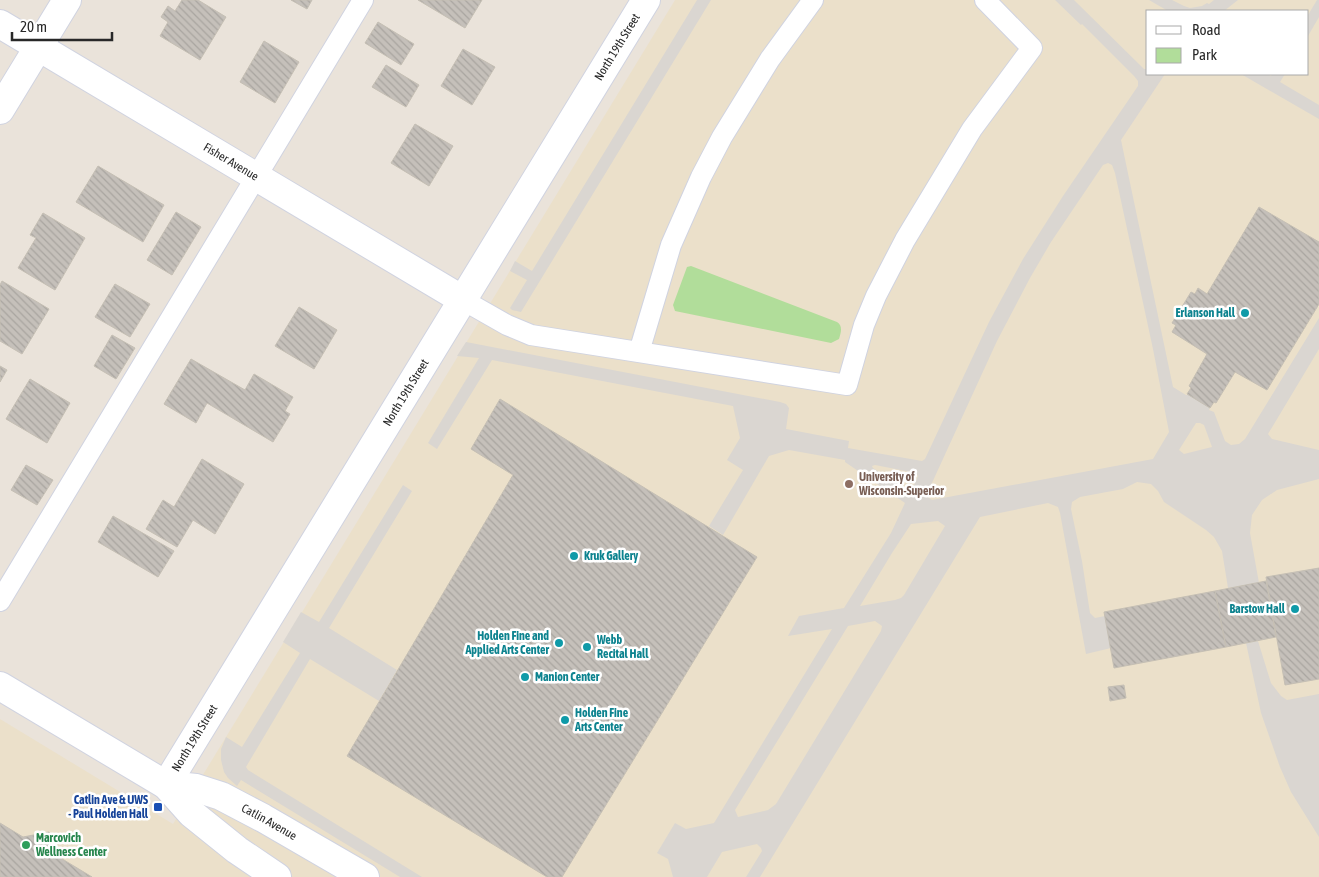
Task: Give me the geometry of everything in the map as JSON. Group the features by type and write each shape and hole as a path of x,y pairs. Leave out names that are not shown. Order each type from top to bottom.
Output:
{"street":[{"path":"0,110 67,0"},
{"name":"North 19th Street","path":"166,785 646,0"},
{"name":"Fisher Avenue","path":"0,24 462,300"},
{"name":"Catlin Avenue","path":"0,686 166,785 192,812 232,845 277,877"},
{"name":"Catlin Avenue","path":"166,785 196,788 220,796 263,818 365,877"}],"lane":[{"path":"0,601 363,0"},
{"path":"639,352 671,245 701,177 722,137 770,59 813,0"},
{"path":"462,300 507,325 531,335 847,385 864,325 876,296 905,240 972,129 1032,48 985,0"}],"shaded area":[{"name":"University of Wisconsin-Superior","path":"675,0 1319,0 1319,877 0,877 0,719 173,824"},
{"path":"697,0 711,0 521,312 512,310 510,308 527,280 510,271 515,261 532,271"},
{"path":"1055,0 1074,0 1146,69 1146,75 1164,75 1121,140 1173,387 1186,395 1191,395 1210,408 1209,410 1214,412 1225,441 1231,445 1239,444 1245,439 1319,318 1319,349 1268,434 1272,439 1319,450 1319,479 1277,490 1262,500 1252,515 1250,533 1259,583 1228,588 1222,551 1214,537 1164,502 1158,491 1151,484 1137,482 1123,489 1080,497 1072,502 1071,509 1090,613 1095,618 1105,616 1111,648 1086,654 1058,507 1048,503 980,517 760,877 746,877 762,851 757,844 722,852 707,877 673,877 668,859 657,853 675,823 686,829 714,823 832,629 788,636 799,616 844,608 891,533 905,503 845,462 845,460 789,450 769,456 723,535 709,526 743,470 727,460 740,438 733,406 492,360 437,449 428,443 479,358 457,356 466,342 780,402 786,404 789,408 786,429 849,441 848,448 922,461 925,459 989,322 1023,259 1063,196 1138,86 1138,81 1134,76","holes":["1108,163 1112,165 1115,173 1169,432 1153,459 932,500 926,496 997,341 1051,242 1103,165","1196,423 1204,425 1212,447 1184,454 1179,450","872,466 916,473 918,476 911,492 873,468","938,521 945,526 901,598 860,606 911,524","875,621 882,626 881,631 776,804 768,810 738,817 735,810 848,626"]},
{"path":"1149,0 1172,0 1190,8 1209,4 1214,0 1238,0 1225,10 1166,10"},
{"path":"1317,0 1319,0 1319,17 1309,34 1309,13"},
{"path":"1243,75 1284,75 1280,82 1319,105 1319,119"},
{"path":"403,485 412,491 329,628 397,670 379,701 310,659 246,767 422,877 400,877 241,780 237,786 224,772 221,760 221,749 226,737 242,747 300,653 283,642 301,612 319,622"},
{"path":"1258,641 1271,683 1281,696 1287,700 1319,694 1319,837 1291,792 1261,713 1246,643"}],"green space":[{"path":"691,266 837,322 841,327 839,339 831,343 675,311 673,305 687,267"}],"building":[{"path":"182,0 198,0 226,17 200,60 160,36 168,22 161,17 168,6 175,11"},
{"path":"291,0 312,0 307,9"},
{"path":"418,0 482,0 465,28"},
{"path":"378,22 414,44 401,65 365,43"},
{"path":"264,41 299,62 275,103 240,82"},
{"path":"463,49 495,67 472,105 441,86"},
{"path":"386,65 419,85 406,107 372,87"},
{"path":"415,124 453,146 429,186 391,163"},
{"path":"98,166 164,205 143,242 76,202"},
{"name":"Erlanson Hall","path":"1259,207 1319,242 1319,304 1267,390 1235,372 1216,403 1214,402 1210,408 1187,394 1191,388 1189,386 1207,354 1172,332 1176,325 1172,323 1191,292 1195,294 1198,288 1207,294"},
{"path":"176,212 201,227 172,275 147,260"},
{"path":"43,213 85,238 55,290 18,268 36,238 30,235"},
{"path":"2,281 49,309 22,354 0,341 0,285"},
{"path":"115,284 150,304 130,337 95,317"},
{"path":"299,307 337,330 314,369 275,346"},
{"path":"112,335 135,348 116,379 94,366"},
{"path":"191,359 245,390 254,374 293,397 285,411 290,414 273,442 207,403 196,423 164,404"},
{"path":"0,366 7,370 0,382"},
{"path":"30,379 70,403 47,443 6,419"},
{"name":"Holden Fine and Applied Arts Center","path":"500,399 757,557 562,877 547,877 347,756 513,475 471,449"},
{"path":"202,459 244,484 215,534 193,520 177,547 146,529 163,500 174,507"},
{"path":"26,465 53,480 37,505 11,490"},
{"path":"113,516 174,551 158,577 98,542"},
{"name":"Barstow Hall","path":"1319,568 1319,679 1285,685 1266,577"},
{"path":"1266,581 1276,637 1226,647 1215,591"},
{"path":"1215,591 1226,647 1114,668 1104,612"},
{"path":"1124,685 1126,698 1110,701 1108,687"},
{"name":"Marcovich Wellness Center","path":"0,823 23,837 49,832 54,854 92,877 0,877"}],"place":[{"name":"Erlanson Hall","path":"1245,313"},
{"name":"University of Wisconsin-Superior","path":"849,484"},
{"name":"Kruk Gallery","path":"574,556"},
{"name":"Barstow Hall","path":"1295,609"},
{"name":"Holden Fine and Applied Arts Center","path":"559,643"},
{"name":"Webb Recital Hall","path":"587,647"},
{"name":"Manion Center","path":"525,677"},
{"name":"Holden Fine Arts Center","path":"565,720"},
{"name":"Catlin Ave & UWS - Paul Holden Hall","path":"158,807"},
{"name":"Marcovich Wellness Center","path":"26,845"}]}
